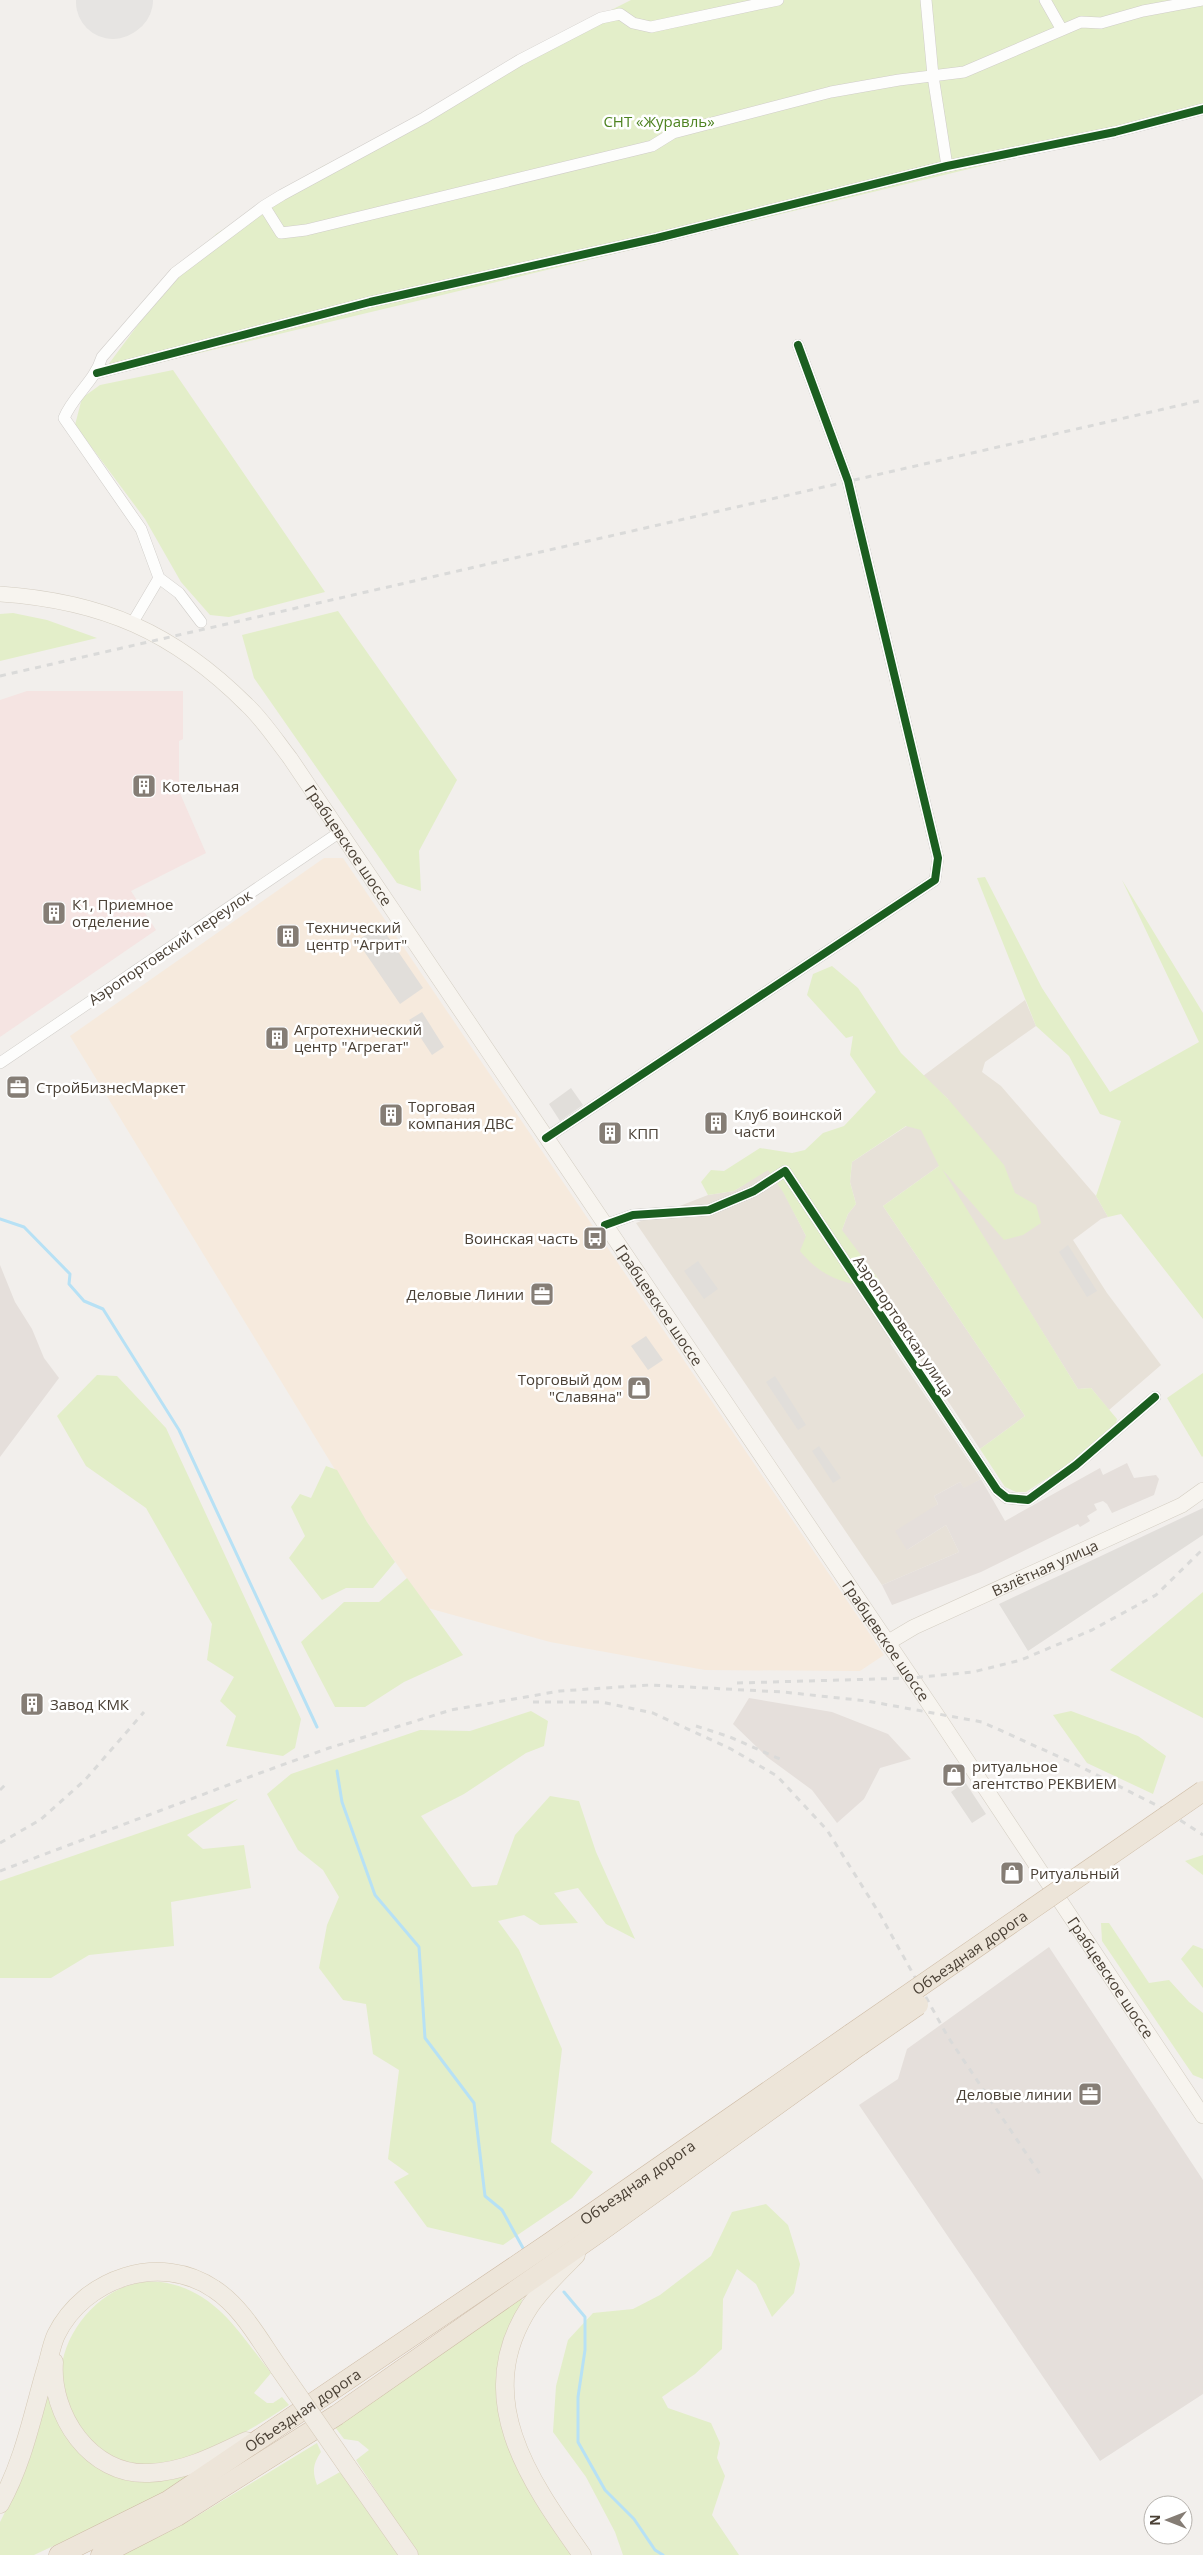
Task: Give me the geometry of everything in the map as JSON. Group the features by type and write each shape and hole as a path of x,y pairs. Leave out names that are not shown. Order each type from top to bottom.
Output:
{"highway":[{"name":"Объездная дорога","path":"102,2555 177,2516 291,2445 598,2233 856,2040 1203,1791"},
{"name":"Объездная дорога","path":"59,2555 168,2501 1203,1806"}],"main road":[{"name":"Грабцевское шоссе","path":"0,594 48,599 133,622 151,631 209,670 248,706 290,758 887,1642 1203,2116"},
{"name":"Взлётная улица","path":"887,1642 914,1627 1182,1505 1203,1490"},
{"path":"582,2555 546,2504 523,2464 509,2420 506,2378 514,2342 530,2306 598,2233"},
{"path":"0,2504 23,2452 56,2336 73,2309 104,2285 140,2272 174,2274 194,2278 205,2283 230,2302 279,2368 409,2555"},
{"path":"56,2336 54,2383 63,2415 79,2440 87,2448 103,2460 119,2467 146,2473 186,2466 285,2423"}],"street":[{"path":"201,622 179,593 159,578 141,529 64,418 68,408 97,373 102,357 175,273 264,206 424,118 505,68 600,18 620,14 633,23 652,27 778,0"},
{"path":"926,0 933,76 947,166"},
{"path":"1045,0 1062,30"},
{"path":"264,206 281,233 306,230 652,146 673,133 831,92 964,72 1081,22 1101,23 1143,11 1203,0"},
{"path":"97,373 370,302 695,229 947,166 1115,132 1203,109"},
{"path":"546,1138 935,880 938,858 848,481 798,345"},
{"path":"133,622 159,578"},
{"name":"Аэропортовский переулок","path":"0,1063 340,832"},
{"name":"Аэропортовская улица","path":"605,1225 633,1215 709,1210 754,1191 784,1171 997,1490 1007,1498 1028,1500 1076,1465 1155,1397"}],"shaded area":[{"path":"27,691 183,691 183,739 179,741 179,791 206,853 131,891 156,930 0,1037 0,700"},
{"path":"324,858 343,858 884,1655 860,1671 705,1670 550,1642 428,1608 367,1522 70,1036"},
{"path":"380,925 423,988 400,1004 357,941"},
{"path":"1025,1000 1036,1026 985,1062 982,1072 1001,1086 1096,1196 1108,1217 1101,1219 1073,1240 1107,1293 1161,1365 1109,1410 1091,1388 1078,1389 939,1166 883,1206 1025,1416 980,1449 903,1334 890,1343 981,1479 964,1489 960,1482 934,1496 938,1504 927,1512 907,1550 946,1525 959,1552 882,1585 636,1223 708,1195 734,1191 768,1169 783,1191 806,1236 842,1230 848,1214 856,1204 850,1182 852,1162 948,1099 923,1076"},
{"path":"422,1012 444,1047 432,1055 409,1020"},
{"path":"571,1088 583,1105 560,1121 549,1104"},
{"path":"1068,1245 1097,1291 1087,1297 1059,1252"},
{"path":"698,1261 718,1289 704,1299 684,1271"},
{"path":"0,1265 15,1302 32,1329 44,1358 59,1378 0,1457"},
{"path":"646,1336 663,1360 648,1370 631,1346"},
{"path":"775,1376 806,1425 798,1430 766,1382"},
{"path":"819,1446 841,1478 833,1483 812,1451"},
{"path":"1127,1463 1134,1478 1156,1475 1159,1479 1154,1495 1112,1513 1103,1501 1094,1504 1097,1510 1087,1516 1090,1521 1080,1527 1078,1524 981,1572 892,1605 882,1585 959,1552 946,1525 907,1550 895,1531 938,1504 934,1496 960,1482 964,1488 981,1479 1005,1521 1100,1468 1103,1475"},
{"path":"1203,1508 1203,1535 1028,1651 999,1604"},
{"path":"749,1698 832,1712 888,1734 911,1759 880,1768 864,1799 837,1823 812,1790 767,1757 733,1724"},
{"path":"965,1782 986,1814 972,1823 951,1792"},
{"path":"1049,1947 1203,2180 1203,2394 1100,2461 859,2105 898,2079 907,2049"}],"green space":[{"name":"СНТ «Журавль»","path":"631,0 1203,0 1203,113 99,377 140,322 216,234 323,166 384,137 462,92 496,68"},
{"path":"173,370 325,592 229,617 210,615 181,582 145,519 75,425 82,398 100,385"},
{"path":"338,611 457,780 419,851 421,891 397,883 254,678 242,635"},
{"path":"13,613 47,620 97,638 0,661 0,614"},
{"path":"985,877 1042,988 1110,1092 1199,1042 1122,880 1203,1013 1203,1319 1121,1214 1108,1217 1096,1196 1121,1121 1100,1114 1069,1056 1036,1026 977,878"},
{"path":"832,966 858,988 901,1053 948,1099 1004,1165 1015,1193 1036,1205 1041,1223 1023,1235 1004,1240 942,1169 1078,1389 1091,1388 1117,1419 1115,1426 1075,1460 1026,1492 1016,1492 1005,1487 980,1449 1025,1416 883,1206 939,1166 921,1130 906,1126 852,1162 850,1182 856,1204 848,1214 842,1230 880,1281 879,1290 835,1278 826,1274 809,1261 800,1251 806,1236 783,1192 768,1170 734,1191 708,1195 701,1182 711,1170 724,1171 760,1148 792,1153 805,1150 823,1133 844,1126 876,1092 850,1055 853,1036 846,1038 807,995 813,974"},
{"path":"1203,1373 1203,1456 1202,1457 1167,1398"},
{"path":"97,1375 117,1376 166,1428 301,1719 295,1748 283,1756 226,1746 236,1716 220,1701 234,1677 207,1660 212,1624 146,1508 86,1466 57,1416"},
{"path":"326,1466 337,1470 367,1522 395,1562 373,1588 346,1588 322,1600 289,1558 305,1536 291,1507 300,1494 311,1498"},
{"path":"407,1578 463,1655 404,1682 365,1707 335,1707 301,1642 344,1602 379,1602"},
{"path":"1203,1592 1203,1718 1110,1670"},
{"path":"531,1711 548,1721 544,1746 526,1753 464,1794 421,1816 472,1887 497,1885 515,1835 550,1796 579,1801 596,1852 635,1939 606,1924 578,1888 554,1893 578,1923 540,1925 524,1915 498,1921 519,1950 562,2049 551,2142 593,2172 572,2198 503,2245 427,2227 394,2182 409,2174 388,2159 399,2070 373,2054 366,2004 343,2000 319,1968 327,1925 339,1897 323,1870 298,1850 267,1794 291,1774 420,1730 470,1731"},
{"path":"1071,1711 1138,1736 1166,1756 1153,1794 1087,1763 1053,1715"},
{"path":"238,1799 187,1835 203,1849 244,1845 251,1888 171,1902 174,1946 89,1955 51,1978 0,1978 0,1881"},
{"path":"1203,1855 1203,1875 1185,1861"},
{"path":"1101,1923 1109,1923 1149,1983 1169,1980 1189,2002 1203,2013 1203,2079 1193,2075 1102,1941"},
{"path":"1193,1945 1203,1949 1203,1988 1181,1959"},
{"path":"766,2204 788,2225 800,2264 794,2293 772,2317 756,2284 737,2269 723,2299 722,2349 695,2374 662,2397 668,2408 711,2423 720,2443 717,2458 725,2476 712,2515 739,2555 623,2555 615,2532 586,2477 553,2432 556,2386 568,2340 593,2313 633,2309 660,2295 711,2256 732,2212"},
{"path":"141,2282 161,2282 197,2294 225,2316 271,2373 254,2393 267,2403 273,2403 282,2397 289,2405 227,2442 194,2456 159,2465 142,2465 108,2454 90,2441 68,2406 61,2378 63,2360 68,2343 77,2326 89,2312 103,2299 118,2290"},
{"path":"524,2291 500,2396 574,2555 418,2555 356,2460 369,2450 358,2441 344,2439 335,2427"},
{"path":"47,2394 58,2423 65,2435 83,2456 108,2472 123,2477 154,2482 179,2476 219,2459 135,2509 34,2555 0,2555 0,2522 23,2476"},
{"path":"317,2443 321,2452 314,2468 317,2485 340,2472 398,2555 123,2555 189,2521"}],"waterway":[{"path":"0,1219 24,1227 70,1274 69,1284 84,1301 103,1309 179,1430 317,1727"},
{"path":"337,1771 342,1802 375,1895 419,1947 425,2038 474,2103 485,2196 502,2210 523,2248"},
{"path":"564,2292 585,2317 585,2350 578,2397 578,2442 605,2490 634,2519 655,2550 663,2555"}],"railway":[{"path":"0,676 1203,400"},
{"path":"737,1683 911,1678 973,1672 1021,1660 1092,1630 1156,1595 1203,1549"},
{"path":"0,1871 329,1748 451,1710 560,1691 650,1685 783,1692 867,1701 982,1722 1075,1764 1160,1807 1203,1835"},
{"path":"533,1702 601,1702 653,1713 731,1749 777,1776 827,1830 881,1916 948,2037 1042,2177"},
{"path":"0,1843 40,1820 85,1780 144,1712"},
{"path":"696,1726 730,1737 782,1760"},
{"path":"0,1790 6,1784"}],"cycle path":[{"path":"97,373 370,302 657,238 947,166 1115,132 1203,109"},
{"path":"546,1138 935,880 938,858 848,481 798,345"},
{"path":"605,1225 633,1215 709,1210 754,1191 785,1171 997,1490 1007,1498 1028,1500 1076,1465 1155,1397"}],"place":[{"name":"Котельная","path":"144,786"},
{"name":"К1, Приемное отделение","path":"54,913"},
{"name":"Технический центр \"Агрит\"","path":"288,936"},
{"name":"Агротехнический центр \"Агрегат\"","path":"277,1038"},
{"name":"СтройБизнесМаркет","path":"18,1087"},
{"name":"Торговая компания ДВС","path":"391,1115"},
{"name":"Клуб воинской части","path":"716,1123"},
{"name":"КПП","path":"610,1133"},
{"name":"Воинская часть","path":"595,1238"},
{"name":"Деловые Линии","path":"542,1294"},
{"name":"Торговый дом \"Славяна\"","path":"639,1388"},
{"name":"Завод КМК","path":"32,1704"},
{"name":"ритуальное агентство РЕКВИЕМ","path":"954,1775"},
{"name":"Ритуальный","path":"1012,1873"},
{"name":"Деловые линии","path":"1090,2094"}]}
